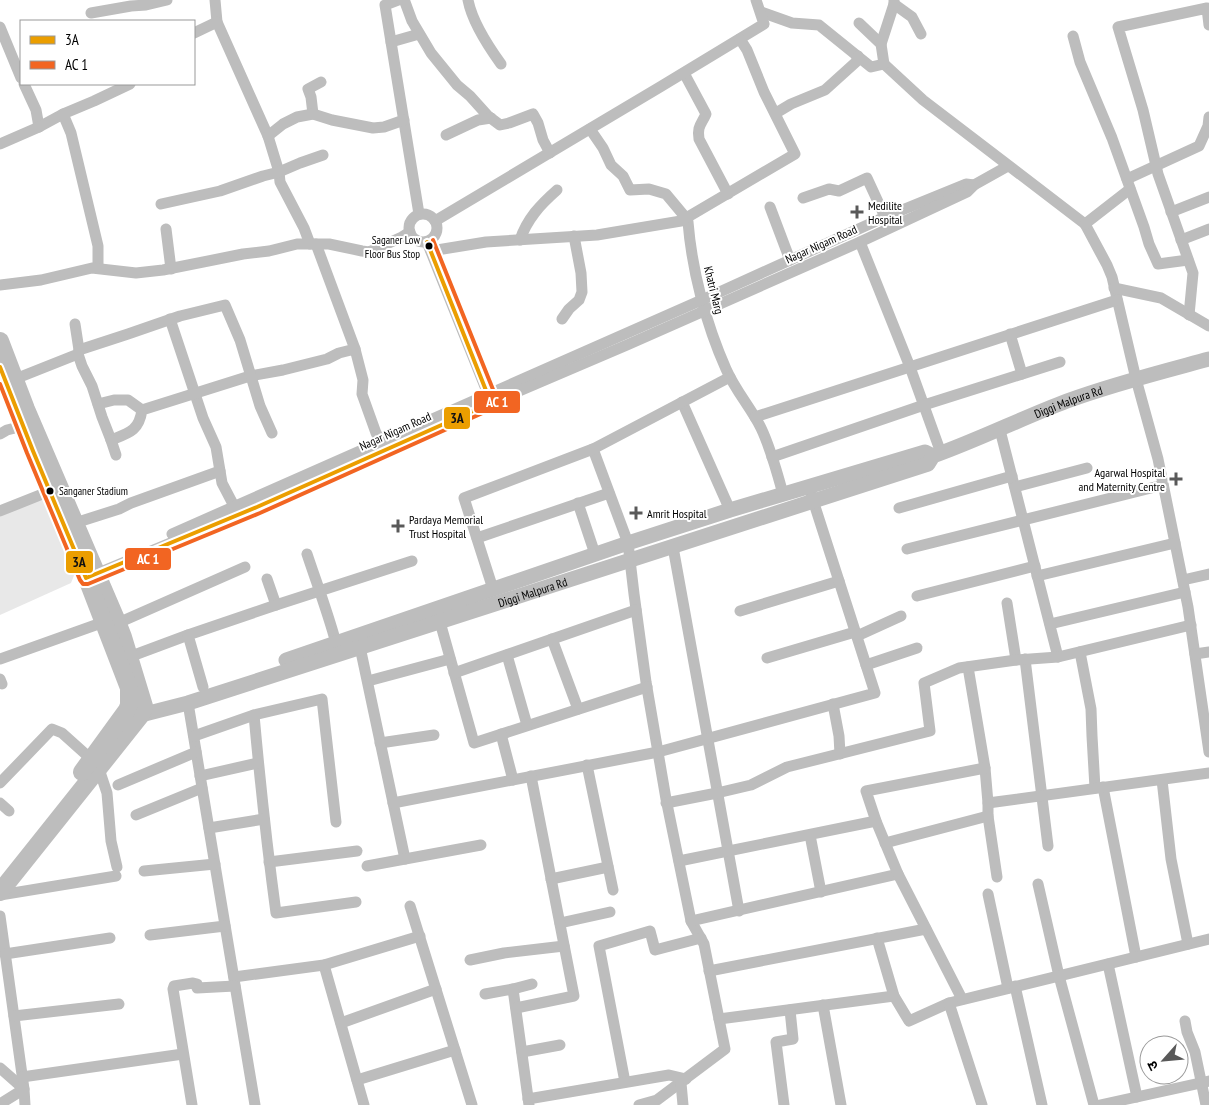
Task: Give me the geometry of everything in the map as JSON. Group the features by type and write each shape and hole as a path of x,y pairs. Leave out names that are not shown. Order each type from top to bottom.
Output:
{"highway":[{"path":"0,341 2,364 23,426 50,491 90,572 111,623 129,657 135,709 0,893"},
{"path":"2,364 14,379 75,523 90,572"},
{"path":"111,623 135,709"},
{"path":"0,877 95,764"}],"main road":[{"name":"Diggi Malpura Rd","path":"135,709 188,703 928,464 937,454 1000,430 1067,401 1136,379 1209,359"},
{"name":"Diggi Malpura Rd","path":"135,709 336,643 628,542 925,452 937,454"}],"street":[{"path":"90,13 167,0"},
{"path":"215,0 217,22 268,136 279,172 280,182 313,244 356,349 363,380 362,394 381,442"},
{"path":"419,214 385,5 400,0 405,2 412,22 431,53 457,85 500,125 533,114 550,153"},
{"path":"468,0 470,10 482,34 502,64"},
{"path":"435,221 764,24 756,0"},
{"path":"921,34 912,17 894,2 881,44 884,64 923,100 1085,224 1112,277 1164,485 1184,586 1209,752"},
{"path":"1189,315 1193,273 1156,166 1143,110 1118,27 1207,4 1209,25"},
{"path":"761,12 792,23 819,25 871,67 884,64"},
{"path":"195,33 217,22"},
{"path":"859,23 881,44"},
{"path":"0,27 4,46 20,76"},
{"path":"391,42 419,34"},
{"path":"1073,36 1080,62 1112,138 1149,244 1158,264 1188,260"},
{"path":"429,247 606,234 681,221 795,154 764,92 747,50 740,39"},
{"path":"776,113 791,104 825,90 856,62 858,56"},
{"path":"684,73 706,114 699,125 699,139 728,194"},
{"path":"313,114 308,89 321,82"},
{"path":"24,85 36,110 39,127"},
{"path":"0,144 128,85"},
{"path":"62,114 71,133 98,246 98,268"},
{"path":"268,136 297,117 313,114 332,120 373,128 404,120"},
{"path":"1085,224 1129,184 1156,166 1204,149 1209,117"},
{"path":"446,134 478,120 491,118"},
{"name":"Khatri Marg","path":"590,129 611,164 622,176 630,190 649,189 666,194 686,218 692,256 706,318 726,371 762,429 783,494"},
{"path":"160,204 220,192 279,172 323,154"},
{"path":"974,185 1008,166"},
{"path":"803,198 829,189 839,191 867,178 884,217"},
{"name":"Nagar Nigam Road","path":"90,572 234,506 381,442 627,345 790,260 884,217 966,184 974,185"},
{"name":"Nagar Nigam Road","path":"704,305 860,242 967,192 974,185"},
{"path":"520,240 526,225 538,208 557,190"},
{"path":"1171,212 1209,197"},
{"path":"770,207 790,260"},
{"path":"429,247 437,230 435,221 430,216 419,214 411,221 409,226 410,232 412,237 429,247 489,398"},
{"path":"166,229 171,269"},
{"path":"1181,240 1209,230"},
{"path":"0,286 41,280 92,268 136,273 171,269 297,244 329,244 369,252 410,232"},
{"path":"562,318 579,300 582,292 581,273 574,236"},
{"path":"860,242 910,366 924,405 937,454"},
{"path":"1114,288 1161,298 1209,326"},
{"path":"754,417 1117,300"},
{"path":"14,379 78,352 170,319 225,305 240,340 260,406 272,433"},
{"path":"170,319 194,393 216,447 222,483 234,506"},
{"path":"75,324 78,352 82,366 92,386 116,455"},
{"path":"1010,334 1022,374"},
{"path":"142,410 250,376 318,362 339,353 356,349"},
{"path":"772,457 924,405 1060,362"},
{"path":"493,589 464,498 593,449 730,377"},
{"name":"Nagar Nigam Road","path":"90,572 257,507 489,398"},
{"path":"98,404 114,400 128,400 142,410"},
{"path":"682,402 730,510"},
{"path":"111,440 130,433 140,422 142,410"},
{"path":"0,434 23,426"},
{"path":"1000,430 1058,657"},
{"path":"593,449 628,542 647,687 666,803 691,921 704,944 725,1049 657,1100 639,1105"},
{"path":"899,508 1013,482 1087,468"},
{"path":"75,523 220,471"},
{"path":"907,549 1164,485"},
{"path":"393,803 658,752 875,693 808,486"},
{"path":"0,511 50,491"},
{"path":"477,538 610,493"},
{"path":"578,504 595,554"},
{"path":"917,596 1175,542"},
{"path":"673,547 739,910"},
{"path":"307,554 327,610 336,643"},
{"path":"129,657 276,605 412,561"},
{"path":"0,659 111,623 245,567"},
{"path":"1050,624 1184,586 1209,574"},
{"path":"267,579 276,605"},
{"path":"740,610 839,581"},
{"path":"1007,603 1021,659 1048,846"},
{"path":"454,673 636,610"},
{"path":"767,658 856,634 901,616"},
{"path":"440,622 474,743 647,687"},
{"path":"666,803 751,785 788,767 930,731 924,683 959,668 1021,659 1058,657 1190,625"},
{"path":"188,635 203,687"},
{"path":"552,639 578,709"},
{"path":"360,646 404,859"},
{"path":"866,665 917,648"},
{"path":"1080,652 1091,709 1092,736 1099,788 1136,957"},
{"path":"1195,654 1209,652"},
{"path":"507,655 527,726"},
{"path":"368,681 450,659"},
{"path":"968,667 985,768 988,816 997,877"},
{"path":"194,736 254,715 322,699 336,822"},
{"path":"188,703 255,1105"},
{"path":"833,704 839,736 840,754"},
{"path":"254,715 264,819 276,913 356,902"},
{"path":"0,783 52,729 62,733 95,764 107,793 111,841 117,871 0,893"},
{"path":"501,734 513,780"},
{"path":"380,743 434,735"},
{"path":"118,785 196,752"},
{"path":"200,776 258,763"},
{"path":"587,765 613,890"},
{"path":"962,1000 898,874 866,792 985,768"},
{"path":"988,803 1209,773"},
{"path":"516,1008 574,996 531,776"},
{"path":"1162,780 1171,859 1188,944"},
{"path":"136,815 202,788"},
{"path":"885,843 988,816"},
{"path":"209,828 264,819"},
{"path":"678,861 876,821"},
{"path":"810,835 821,892"},
{"path":"366,866 481,845"},
{"path":"269,862 356,851"},
{"path":"144,872 215,864"},
{"path":"551,879 608,867"},
{"path":"691,921 898,874"},
{"path":"1038,884 1059,976 1094,1105"},
{"path":"988,894 1042,1105"},
{"path":"410,906 472,1105"},
{"path":"560,923 610,912"},
{"path":"0,916 26,1105"},
{"path":"150,935 225,926"},
{"path":"710,970 926,929"},
{"path":"625,1082 599,946 650,931 655,950 701,938"},
{"path":"192,1105 174,986 193,982 197,984 198,992 234,982 324,965 420,936"},
{"path":"5,954 110,938"},
{"path":"877,938 894,996 909,1021 949,1003 1209,939"},
{"path":"470,960 504,953 564,946"},
{"path":"1108,964 1132,1100"},
{"path":"324,965 364,1105"},
{"path":"485,994 532,984"},
{"path":"341,1022 436,989"},
{"path":"513,989 528,1102 669,1075 684,1081"},
{"path":"719,1019 894,996"},
{"path":"949,1003 982,1105"},
{"path":"14,1016 119,1004"},
{"path":"823,1006 841,1105"},
{"path":"784,1105 776,1042 793,1039 790,1010"},
{"path":"1185,1021 1187,1032 1205,1082 1206,1105"},
{"path":"522,1052 560,1045"},
{"path":"357,1080 455,1050"},
{"path":"22,1077 183,1054"},
{"path":"0,1068 24,1089"},
{"path":"684,1081 684,1105"},
{"path":"1100,1105 1132,1100 1205,1082"},
{"path":"0,1104 24,1089"}],"shaded area":[{"name":"Sanganer Stadium","path":"46,497 75,573 71,583 0,615 0,515"}],"transit line":[{"path":"0,384 80,580 83,584 88,584 260,513 496,407 497,402 494,392 433,240"},
{"name":"3A","path":"0,367 86,578 257,507 491,403 427,242"}],"place":[{"name":"Medilite Hospital","path":"857,212"},
{"name":"Saganer Low Floor Bus Stop","path":"429,246"},
{"name":"Agarwal Hospital and Maternity Centre","path":"1176,479"},
{"name":"Sanganer Stadium","path":"50,491"},
{"name":"Amrit Hospital","path":"636,513"},
{"name":"Pardaya Memorial Trust Hospital","path":"398,526"}]}
